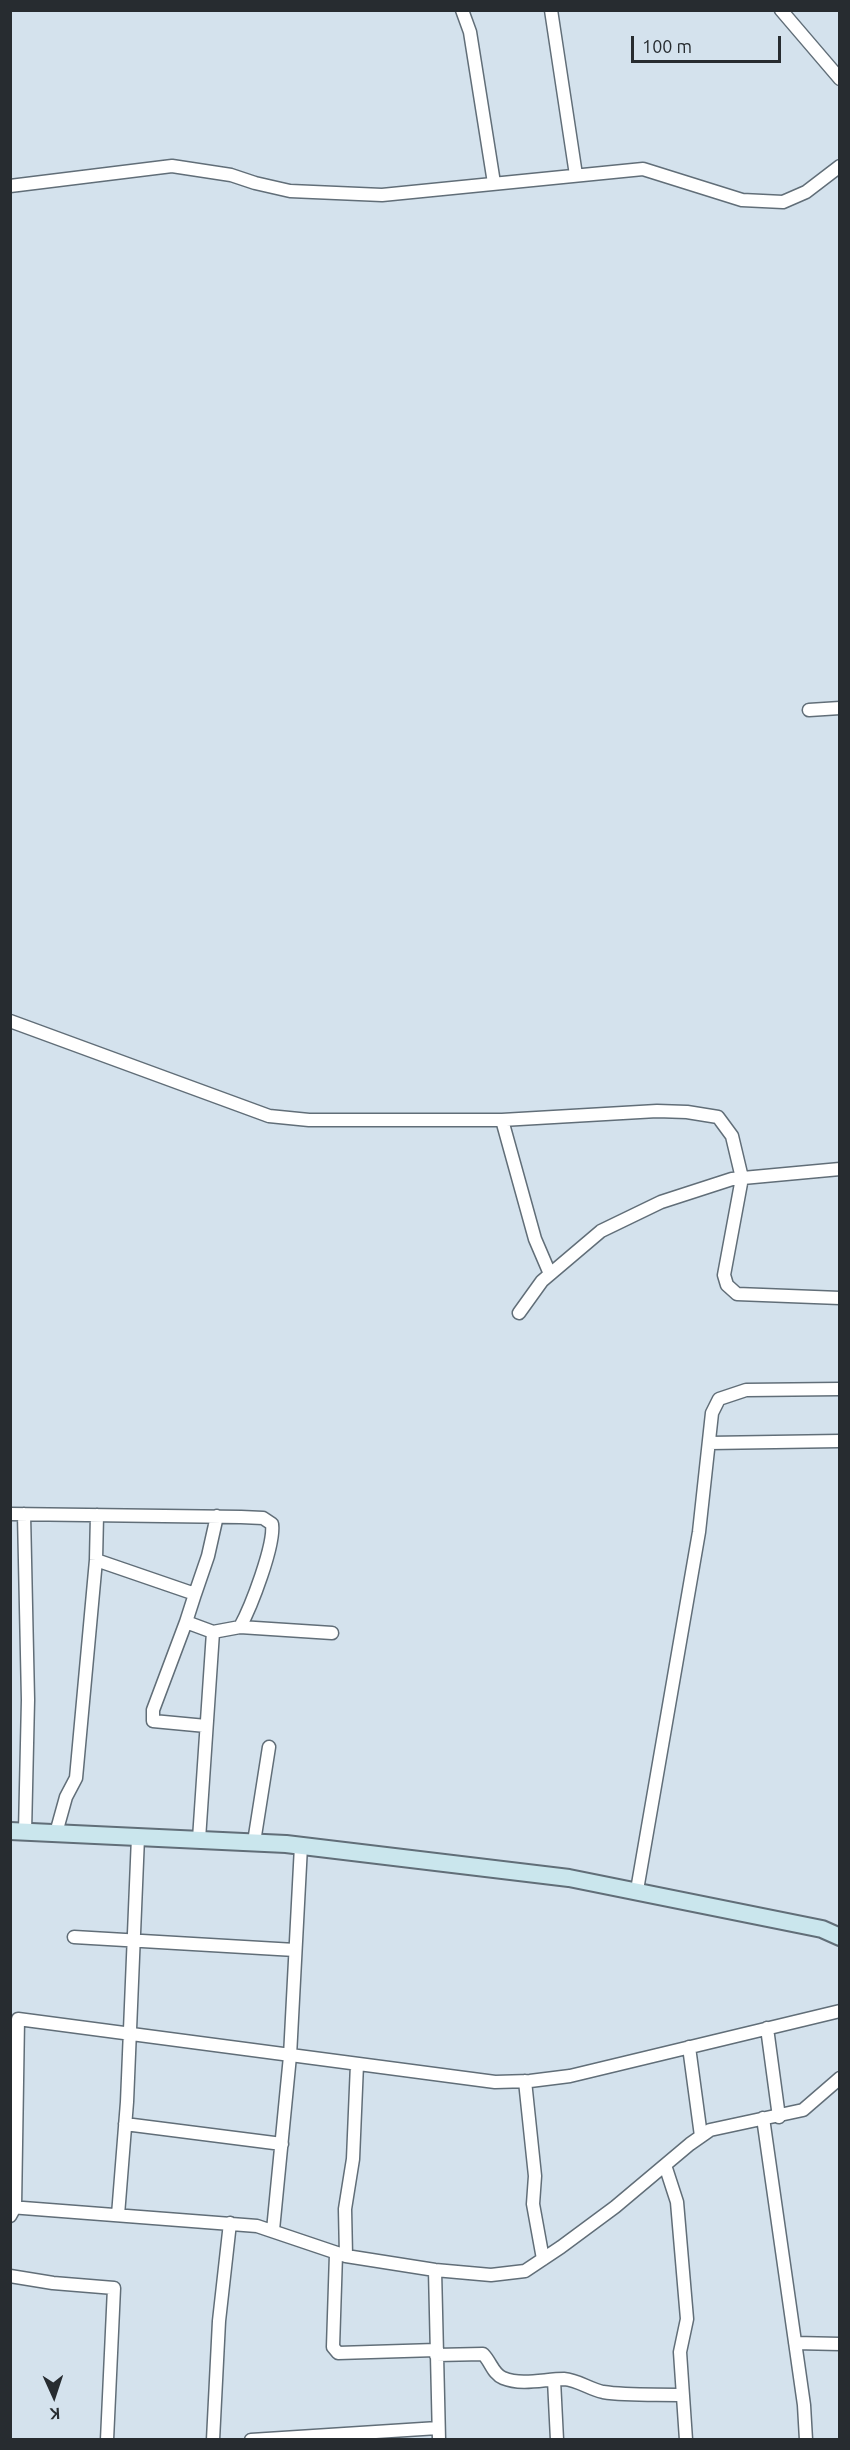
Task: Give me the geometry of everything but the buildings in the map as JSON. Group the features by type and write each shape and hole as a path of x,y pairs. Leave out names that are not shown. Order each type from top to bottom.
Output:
{"street":[{"path":"462,10 470,32 494,183"},
{"path":"551,10 576,175"},
{"path":"782,10 840,79"},
{"path":"10,186 172,166 231,175 290,191 382,195 643,169 742,200 783,202 806,192 840,166"},
{"path":"808,710 840,708"},
{"path":"10,1021 269,1116 309,1120 502,1120 657,1111 687,1112 718,1117 732,1136 742,1178 724,1275 727,1285 737,1294 840,1298"},
{"path":"502,1120 535,1239 550,1274"},
{"path":"519,1313 542,1281 601,1231 661,1202 732,1179 840,1169"},
{"path":"637,1890 699,1532 712,1413 719,1400 746,1390 840,1389"},
{"path":"709,1443 840,1441"},
{"path":"10,1514 263,1518 272,1524 273,1539 247,1614 240,1627"},
{"path":"24,1514 28,1700 18,1831 301,1846 568,1878 637,1890 822,1929 840,1937"},
{"path":"56,1833 66,1797 76,1778 96,1560 97,1515"},
{"path":"206,1726 153,1721 153,1710 208,1556 217,1516"},
{"path":"96,1560 195,1594"},
{"path":"186,1622 213,1632 240,1627 332,1633"},
{"path":"199,1839 213,1632"},
{"path":"254,1842 268,1747"},
{"path":"118,2215 135,1941 138,1837"},
{"path":"273,2230 290,2056 301,1846"},
{"path":"74,1936 295,1950"},
{"path":"840,2011 570,2076 495,2082 18,2019 12,2210 118,2215 257,2226 341,2255 435,2270 491,2275 525,2271 615,2207 710,2130 763,2118 779,2117 802,2110 840,2078"},
{"path":"767,2028 779,2117"},
{"path":"689,2047 701,2136"},
{"path":"357,2064 353,2159 345,2209 333,2347 338,2353 483,2354 489,2360 491,2368 502,2378 519,2382 577,2381 588,2388 610,2393 683,2395"},
{"path":"525,2081 535,2176 534,2204 543,2259"},
{"path":"763,2118 804,2405 806,2439"},
{"path":"125,2124 282,2144"},
{"path":"665,2165 677,2202 687,2319 680,2352 686,2439"},
{"path":"213,2439 219,2321 230,2223"},
{"path":"251,2439 438,2434 435,2270"},
{"path":"10,2276 53,2283 114,2288 107,2439"},
{"path":"795,2343 840,2344"},
{"path":"554,2380 557,2439"}]}
